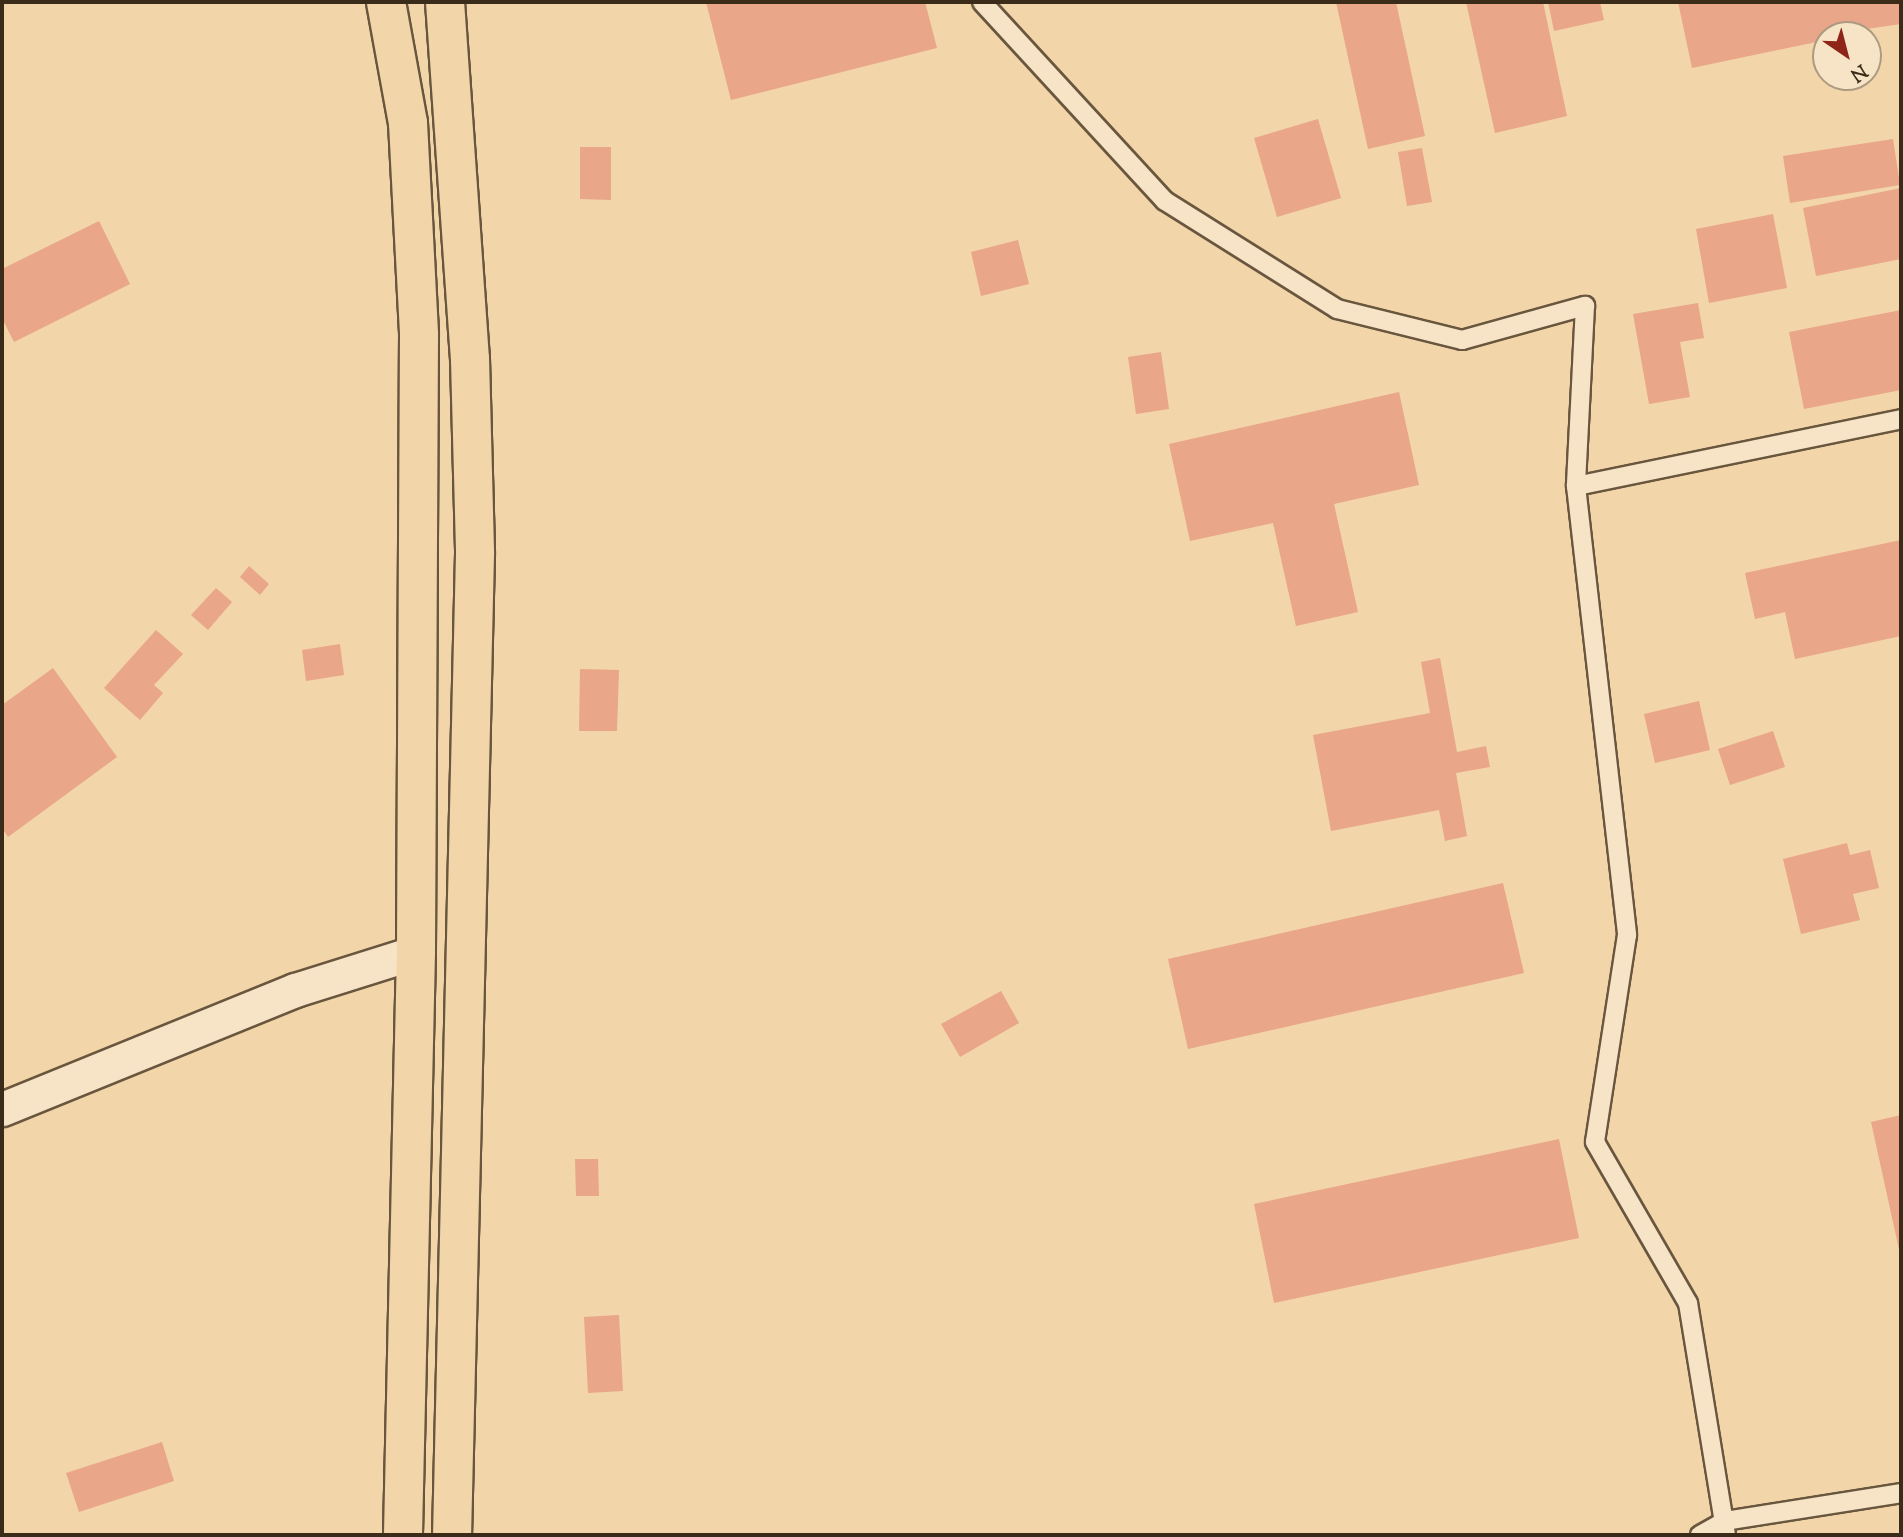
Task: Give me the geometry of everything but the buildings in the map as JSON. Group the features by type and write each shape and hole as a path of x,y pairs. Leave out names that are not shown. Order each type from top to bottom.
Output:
{"highway":[{"path":"386,2 408,122 419,335 416,952 403,1535"},
{"path":"445,2 470,359 475,554 452,1535"}],"street":[{"path":"2,1109 295,990 416,952"}],"lane":[{"path":"982,2 1164,201 1338,309 1462,340 1585,306 1576,486 1627,934 1595,1142 1688,1303 1726,1528"},
{"path":"1576,486 1901,419"},
{"path":"1700,1535 1901,1493"}]}
